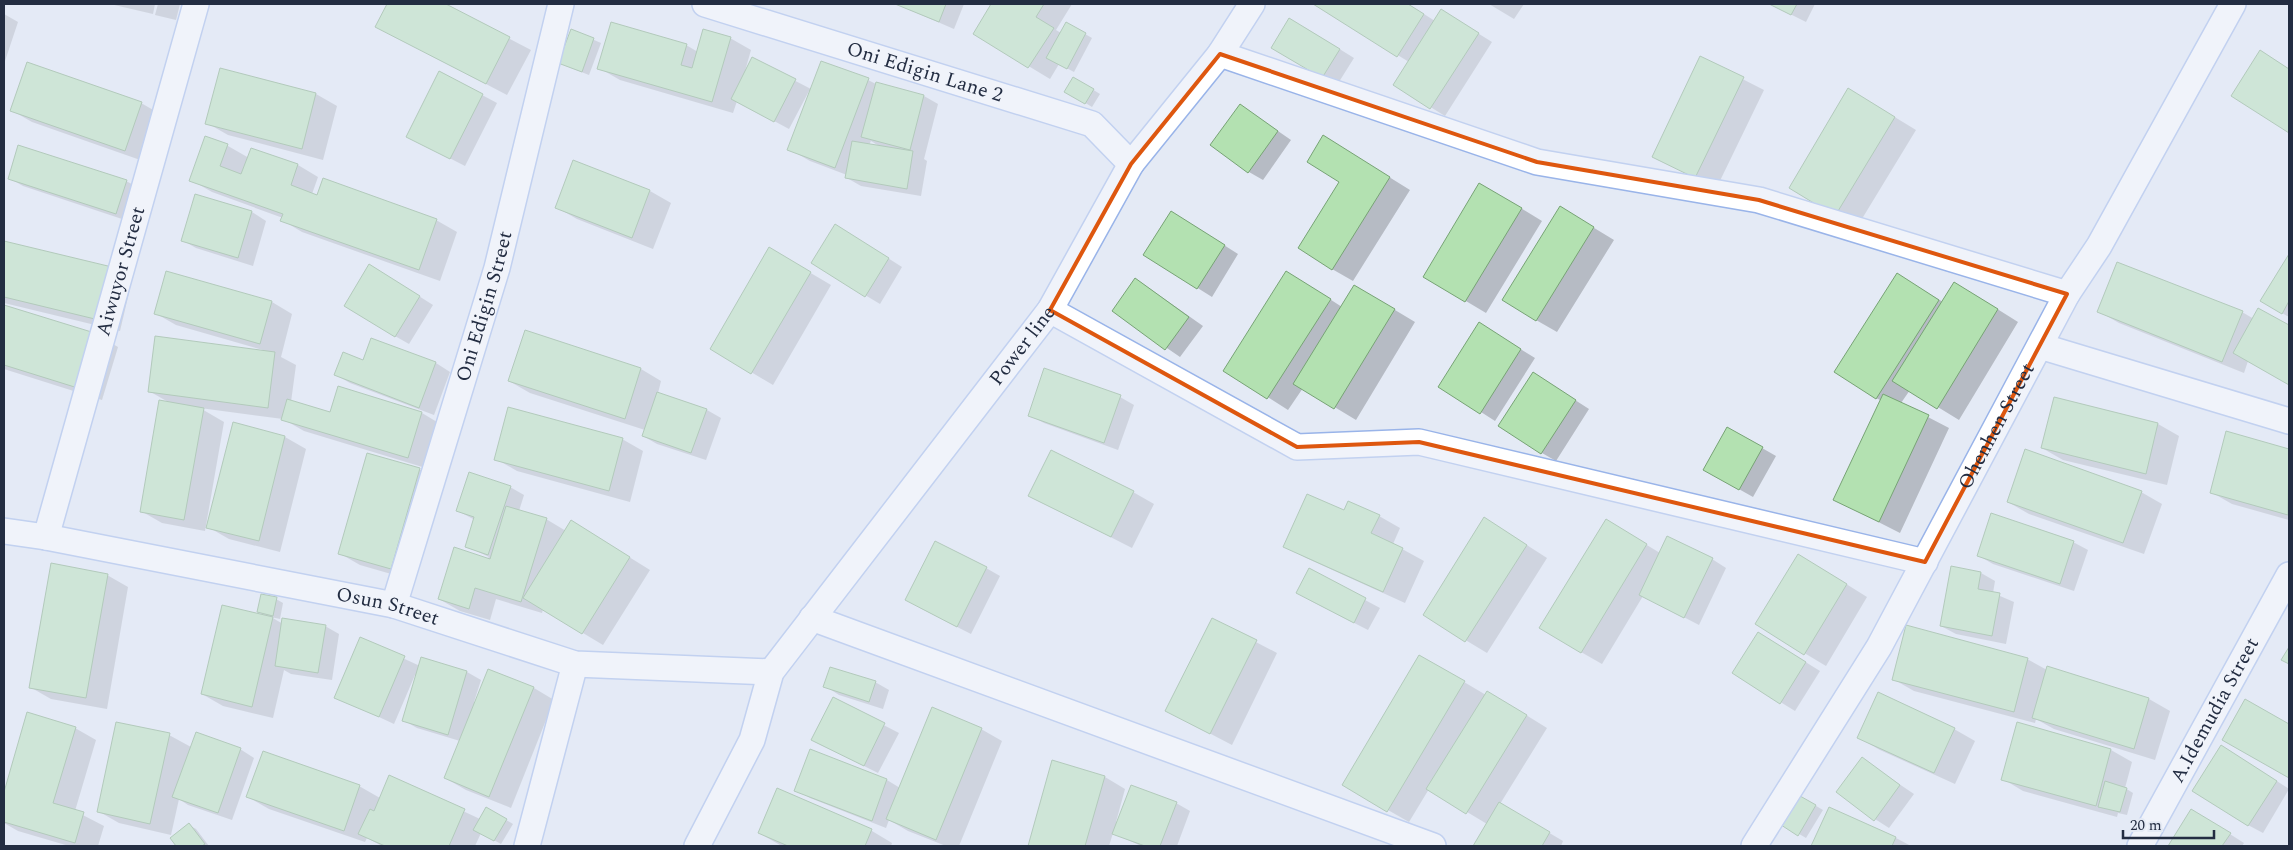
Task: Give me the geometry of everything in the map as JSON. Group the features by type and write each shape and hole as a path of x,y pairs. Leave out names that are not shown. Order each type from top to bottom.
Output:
{"street":[{"name":"Aiwuyor Street","path":"46,537 196,4"},
{"name":"Oni Edigin Street","path":"394,605 497,268 561,4"},
{"name":"Oni Edigin Lane 2","path":"704,4 1092,124 1131,164"},
{"name":"Power line","path":"771,672 1050,310 1131,164 1220,54 1252,4"},
{"name":"Ohenhen Street","path":"1754,846 1879,647 2067,294 2099,246 2233,4"},
{"path":"1220,54 1536,162 1759,200 2067,294"},
{"path":"1050,310 1297,447 1420,442 1594,485 1925,562"},
{"path":"2040,346 2289,421"},
{"name":"Osun Street","path":"4,531 46,537 394,605 575,664 771,672"},
{"name":"A.Idemudia Street","path":"2140,846 2289,575"},
{"path":"812,618 1433,846"},
{"path":"527,846 575,664"},
{"path":"696,846 752,740 771,672"}],"highlighted area":[{"path":"1220,54 1537,162 1759,200 2067,294 1925,562 1419,442 1297,447 1050,310 1131,164"}],"building":[{"path":"387,4 446,4 510,37 486,84 375,27"},
{"path":"895,4 946,4 939,22"},
{"path":"991,4 1044,4 1036,17 1054,28 1028,68 973,34"},
{"path":"1313,4 1408,4 1424,14 1397,57"},
{"path":"1769,4 1797,4 1791,15"},
{"path":"1441,9 1479,33 1430,109 1393,85"},
{"path":"1289,18 1340,49 1322,78 1271,48"},
{"path":"611,22 687,44 681,65 692,68 703,29 731,37 712,102 597,69"},
{"path":"1066,22 1086,33 1067,69 1046,58"},
{"path":"571,29 594,38 582,72 558,63"},
{"path":"2260,50 2289,69 2289,133 2231,96"},
{"path":"1700,56 1744,77 1695,178 1652,157"},
{"path":"752,57 796,79 774,122 731,99"},
{"path":"821,61 869,78 835,168 787,150"},
{"path":"27,62 142,102 125,151 10,111"},
{"path":"220,68 316,93 302,149 205,124"},
{"path":"439,71 483,94 450,159 406,137"},
{"path":"1073,77 1094,89 1085,104 1064,92"},
{"path":"876,82 924,95 910,150 861,137"},
{"path":"1848,88 1895,117 1835,216 1789,188"},
{"path":"1240,104 1278,131 1248,173 1210,145"},
{"path":"1323,135 1390,177 1332,270 1298,248 1339,182 1307,162"},
{"path":"205,136 228,144 220,166 241,174 251,148 298,164 291,185 317,195 323,178 437,219 419,270 280,221 283,214 189,181"},
{"path":"852,141 913,151 907,189 845,178"},
{"path":"18,145 127,180 116,214 8,179"},
{"path":"573,160 650,190 632,238 555,208"},
{"path":"1479,183 1522,208 1465,302 1423,277"},
{"path":"195,194 252,211 238,258 181,241"},
{"path":"1560,206 1594,227 1536,321 1502,300"},
{"path":"1171,211 1225,245 1197,289 1143,255"},
{"path":"835,224 889,258 865,297 811,263"},
{"path":"4,241 112,267 99,320 4,297"},
{"path":"769,247 811,272 751,374 710,349"},
{"path":"2289,254 2289,301 2282,314 2260,301"},
{"path":"2117,262 2243,311 2222,362 2097,312"},
{"path":"369,264 420,296 395,337 344,306"},
{"path":"166,271 272,301 260,344 154,314"},
{"path":"1286,271 1331,299 1267,399 1223,371"},
{"path":"1897,273 1939,300 1876,399 1834,372"},
{"path":"1135,278 1189,317 1165,350 1112,311"},
{"path":"1954,282 1998,309 1937,409 1892,381"},
{"path":"1354,285 1395,309 1334,409 1293,384"},
{"path":"4,305 98,334 81,389 4,365"},
{"path":"2258,308 2289,325 2289,385 2233,353"},
{"path":"1479,322 1521,349 1480,414 1438,387"},
{"path":"525,330 641,368 625,419 508,381"},
{"path":"155,336 275,352 268,408 148,392"},
{"path":"371,338 436,362 419,408 334,375 343,352 363,360"},
{"path":"1044,368 1121,395 1104,443 1028,416"},
{"path":"1533,372 1576,400 1541,454 1498,426"},
{"path":"338,386 422,412 408,458 281,420 287,399 330,412"},
{"path":"657,392 707,409 691,453 642,436"},
{"path":"1883,394 1929,415 1879,522 1833,500"},
{"path":"2054,397 2158,423 2146,474 2041,448"},
{"path":"159,400 204,408 184,520 140,512"},
{"path":"508,407 623,438 609,491 494,460"},
{"path":"233,422 285,436 259,541 206,528"},
{"path":"1727,427 1763,447 1739,490 1703,470"},
{"path":"2226,431 2289,449 2288,515 2210,493"},
{"path":"2025,449 2142,491 2123,543 2007,502"},
{"path":"1051,450 1134,491 1111,537 1028,496"},
{"path":"367,453 420,468 391,569 338,554"},
{"path":"469,472 511,486 488,555 465,547 474,517 456,511"},
{"path":"1307,494 1344,510 1348,501 1380,515 1371,533 1403,548 1383,592 1283,547"},
{"path":"506,506 547,518 521,602 475,588 469,609 438,599 454,547 490,559"},
{"path":"1991,513 2074,541 2060,584 1977,556"},
{"path":"1484,517 1527,545 1465,642 1423,615"},
{"path":"1606,519 1647,544 1581,653 1539,628"},
{"path":"571,520 630,557 582,634 523,598"},
{"path":"1667,536 1713,558 1684,618 1639,595"},
{"path":"935,541 987,567 957,627 905,600"},
{"path":"1798,554 1847,584 1804,655 1755,624"},
{"path":"51,563 108,574 86,698 29,688"},
{"path":"1951,566 1981,572 1978,589 2000,593 1992,636 1940,626"},
{"path":"1309,568 1366,598 1354,623 1296,593"},
{"path":"261,594 277,597 273,616 257,612"},
{"path":"222,605 273,617 252,707 201,694"},
{"path":"282,618 326,625 318,673 275,666"},
{"path":"1212,618 1257,640 1210,734 1165,711"},
{"path":"1906,625 2028,658 2014,712 1892,680"},
{"path":"1758,632 1806,662 1780,704 1732,673"},
{"path":"360,637 405,656 379,717 334,698"},
{"path":"2289,647 2289,664 2281,660"},
{"path":"1419,655 1465,681 1387,812 1342,785"},
{"path":"421,657 467,671 448,735 402,721"},
{"path":"2047,666 2149,698 2134,749 2032,718"},
{"path":"830,667 876,681 869,702 823,687"},
{"path":"488,669 534,687 489,797 444,778"},
{"path":"1487,691 1527,715 1466,814 1426,789"},
{"path":"1878,692 1955,728 1934,773 1857,738"},
{"path":"833,697 885,723 864,766 811,740"},
{"path":"2245,699 2289,724 2289,778 2222,740"},
{"path":"932,707 982,728 936,840 886,819"},
{"path":"27,712 76,727 53,803 84,812 75,843 4,822 4,792"},
{"path":"116,722 170,733 150,824 97,812"},
{"path":"2017,722 2111,749 2096,806 2001,780"},
{"path":"196,732 241,748 218,813 172,797"},
{"path":"2221,745 2277,781 2248,826 2192,791"},
{"path":"810,749 887,779 872,821 794,791"},
{"path":"263,751 360,785 344,831 246,797"},
{"path":"1862,757 1900,785 1874,821 1836,792"},
{"path":"1052,760 1105,776 1085,846 1028,846"},
{"path":"389,775 465,809 449,846 385,846 358,834 370,809 374,811"},
{"path":"2105,781 2127,788 2120,812 2098,807"},
{"path":"1131,785 1177,802 1160,846 1145,846 1112,834"},
{"path":"777,788 872,829 865,846 788,846 758,833"},
{"path":"1793,792 1816,805 1798,836 1775,821"},
{"path":"1499,802 1550,832 1542,846 1473,846"},
{"path":"486,807 507,819 494,841 473,830"},
{"path":"1829,807 1896,837 1892,846 1811,846"},
{"path":"2191,809 2231,833 2222,846 2168,846"},
{"path":"189,823 205,844 202,846 176,846 170,838"}]}
